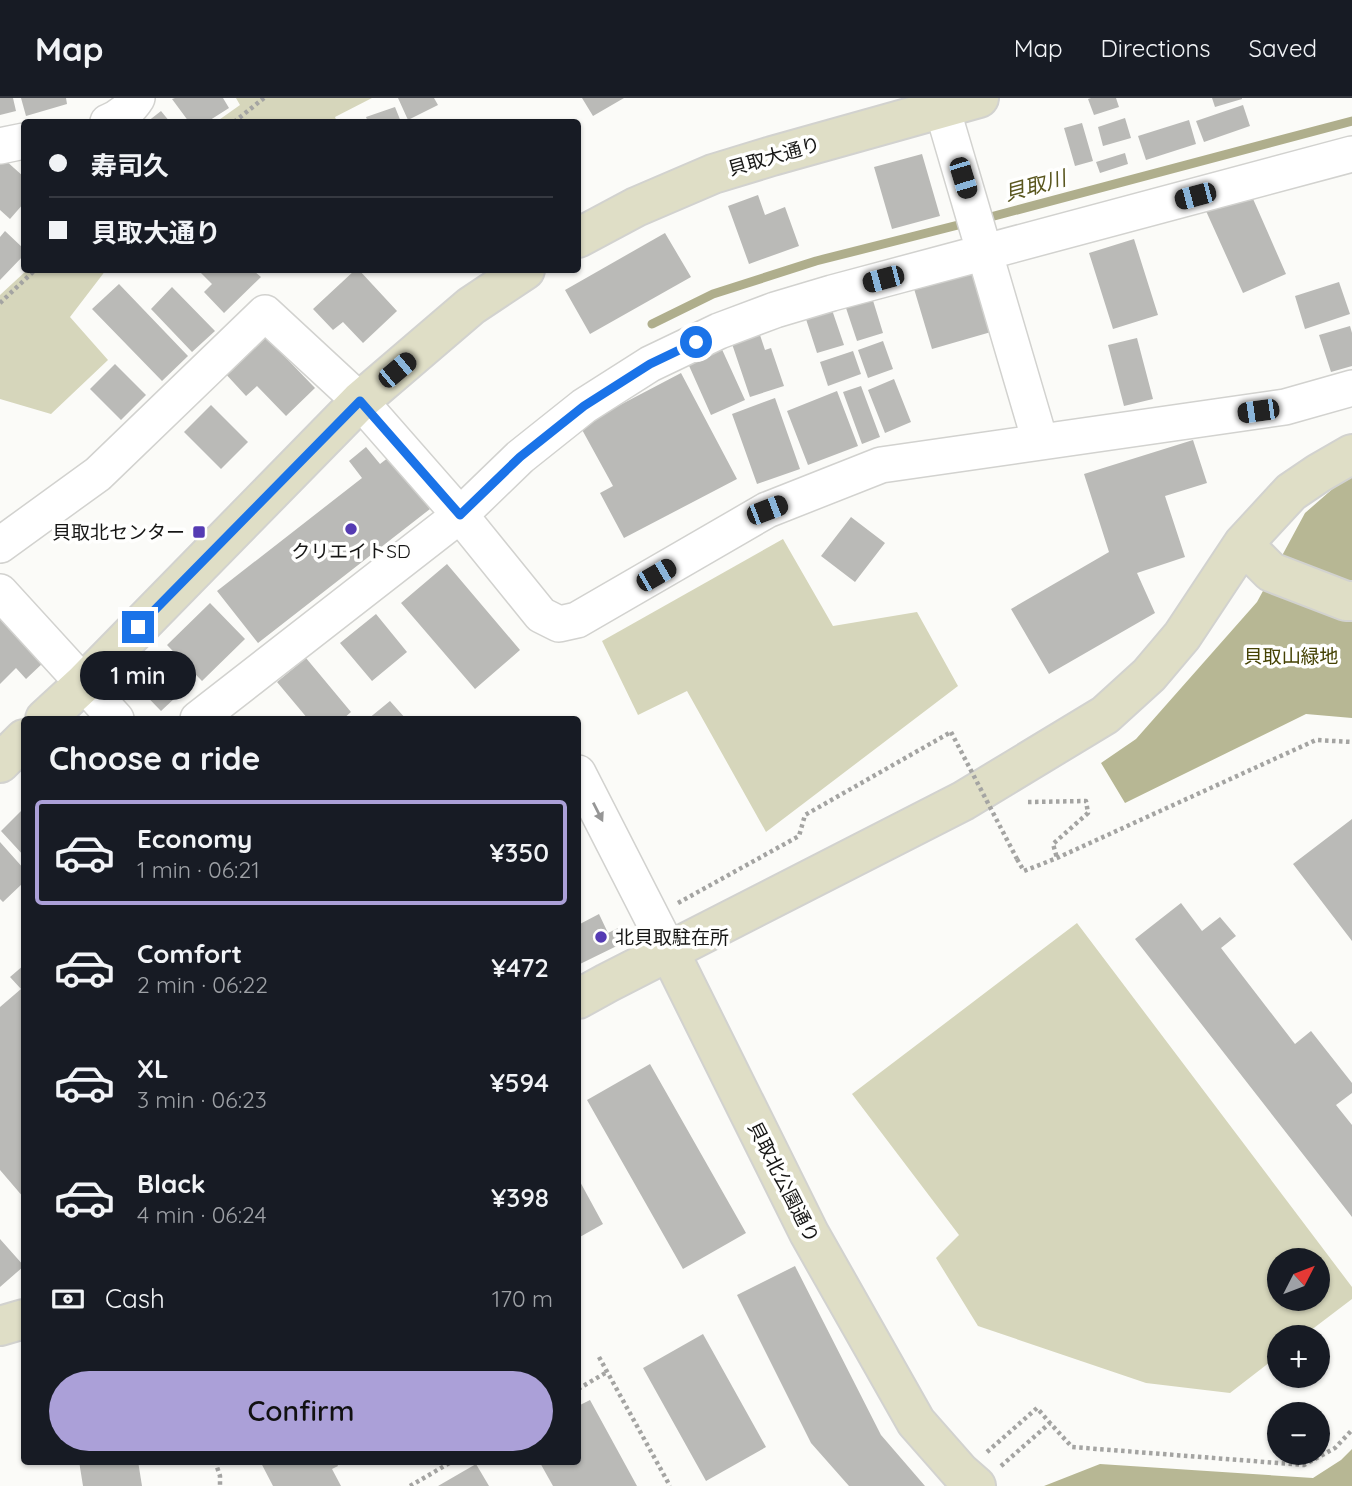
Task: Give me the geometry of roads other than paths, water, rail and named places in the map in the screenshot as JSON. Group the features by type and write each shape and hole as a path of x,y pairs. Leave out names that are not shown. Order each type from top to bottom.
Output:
{"street":[{"path":"116,119 133,105 137,98"},
{"name":"貝取大通り","path":"581,236 636,207 713,174 979,98"},
{"path":"942,108 1040,441"},
{"path":"0,146 21,142"},
{"path":"202,716 460,515 520,457 552,431 584,406 650,364 719,331 775,310 983,246 1352,154"},
{"path":"49,716 360,401 471,306 520,273"},
{"path":"0,545 98,474 265,313 360,401 460,515 541,615 559,624 577,620 767,510 881,465 1285,407 1352,388"},
{"path":"581,997 665,944 963,801 1105,715 1149,675 1182,636 1242,544 1291,492 1352,454"},
{"path":"1242,544 1270,572 1308,588 1352,601"},
{"path":"0,592 113,716"},
{"path":"0,763 21,742"},
{"path":"581,779 665,944"},
{"name":"貝取北公園通り","path":"665,944 809,1233 916,1422 960,1472 986,1470"},
{"path":"0,1326 21,1320"}],"waterway":[{"name":"貝取川","path":"983,219 1352,121"},
{"name":"貝取川","path":"652,324 713,294 816,261 970,222"}],"place":[{"name":"クリエイトSD","path":"351,529"},
{"name":"貝取北センター","path":"199,532"},
{"name":"北貝取駐在所","path":"601,937"}],"park label":[{"name":"貝取山緑地","path":"1291,656"}]}
